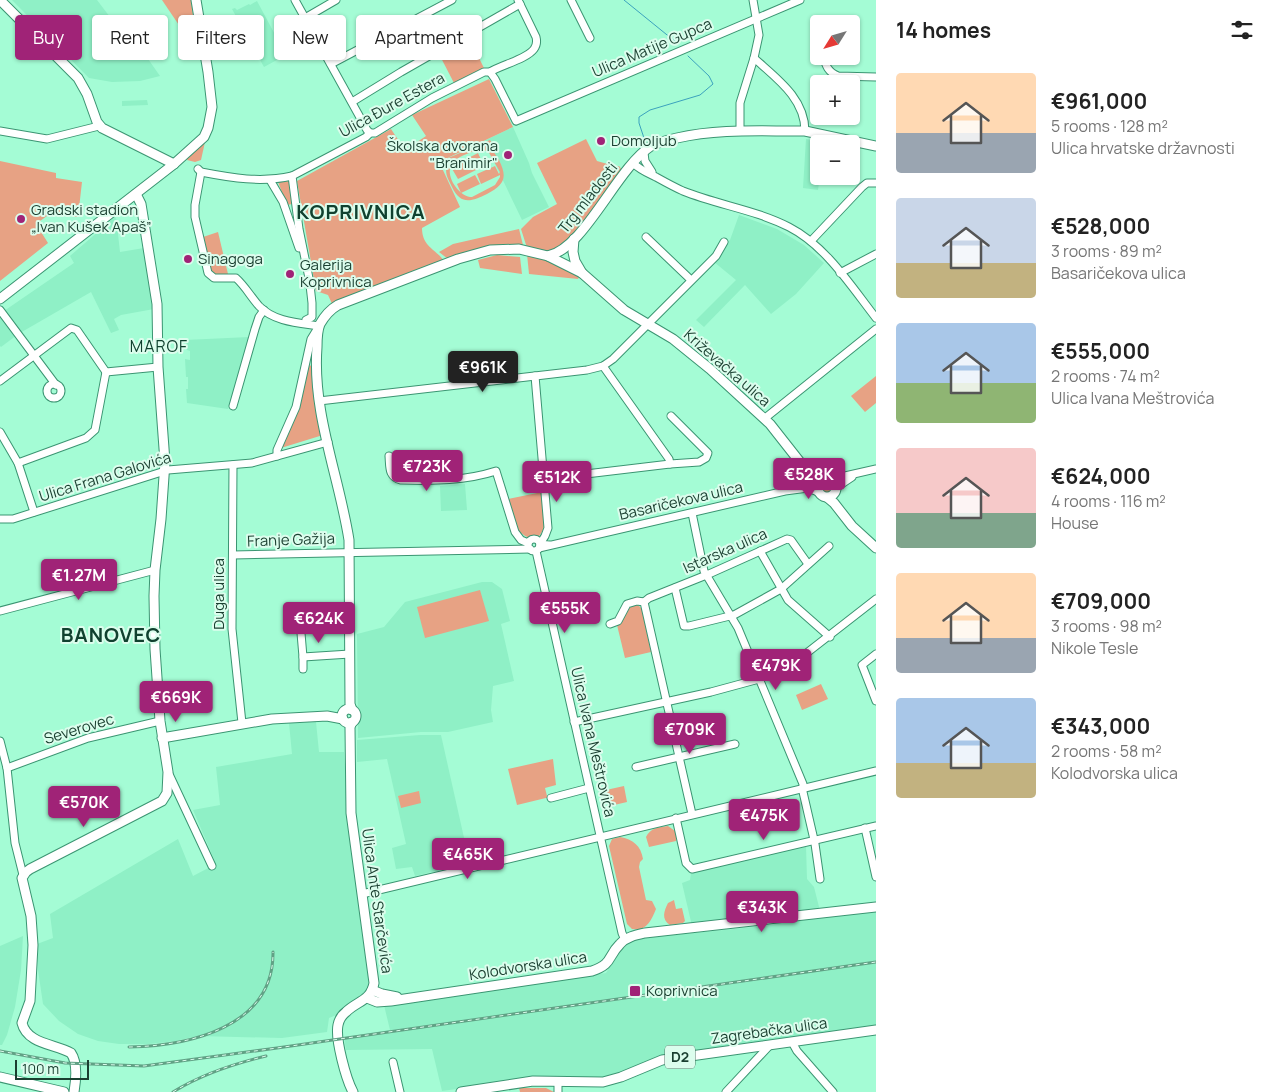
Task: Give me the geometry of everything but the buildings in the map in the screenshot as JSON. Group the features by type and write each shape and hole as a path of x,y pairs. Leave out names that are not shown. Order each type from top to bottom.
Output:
{"main road":[{"path":"0,0 78,78 87,94 99,126 174,164"},
{"path":"0,299 174,164 202,139 211,117 210,88 197,2"},
{"name":"Trg mladosti","path":"548,256 560,251 574,239 627,169 652,146 668,140 705,133 805,131 876,146"},
{"path":"74,1092 76,1078 73,1056 64,1049 29,1036 22,1023 30,1001 33,945 31,916 22,881 23,875 30,869 162,801 167,792 168,772 160,721 154,619 154,570 165,471 158,367 156,300 141,204 136,194"},
{"name":"Križevačka ulica","path":"574,239 573,252 575,261 582,273"},
{"path":"319,326 335,307 448,263 490,250 519,249 548,256"},
{"name":"Križevačka ulica","path":"548,256 582,273 624,310 687,349 764,419 820,485 822,496 833,490"},
{"name":"Ulica Ante Starčevića","path":"319,326 316,364 319,401 345,514 350,552 350,654 347,716 351,813 374,976 372,990 367,998 345,1013 338,1027 344,1067 353,1092"},
{"path":"800,460 805,476 801,485"},
{"path":"820,485 829,479 833,490 834,503 852,526 876,548"},
{"path":"162,738 280,718 347,716"},
{"path":"625,940 645,933 876,907"},
{"name":"Kolodvorska ulica","path":"367,998 380,1002 592,971 608,963 618,946 625,940"},
{"name":"Kolodvorska ulica","path":"372,990 385,995 407,998"},
{"name":"Zagrebačka ulica","path":"461,1092 522,1082 603,1082 621,1078 662,1060 876,1030"},
{"path":"0,1077 64,1092"}],"street":[{"path":"295,0 303,15"},
{"path":"310,15 336,0"},
{"path":"331,64 452,0"},
{"path":"571,0 590,38"},
{"path":"740,131 740,103 759,35 754,0"},
{"name":"Ulica Matije Gupca","path":"490,72 516,121 800,0"},
{"path":"352,102 519,2"},
{"name":"Ulica Đure Estera","path":"264,310 236,278 214,278 208,273 195,218 194,204 200,170 247,180 270,180 292,176 375,132 452,87 527,55 534,50 537,42 519,2"},
{"path":"754,58 793,95 804,116 805,131"},
{"path":"329,60 370,133"},
{"path":"826,65 832,74 838,76 876,78"},
{"path":"0,131 47,139 99,126"},
{"path":"644,153 644,161 654,174"},
{"path":"635,162 683,191 744,210 789,227 811,241 876,318"},
{"path":"292,176 311,288 312,317 306,320"},
{"path":"270,180 283,202 311,288"},
{"path":"811,241 862,187 867,183 876,183"},
{"path":"646,236 692,280"},
{"path":"319,401 587,370 603,366 621,352 716,256 724,242"},
{"path":"840,274 876,254"},
{"path":"0,310 56,385"},
{"path":"233,406 259,317 264,310 287,321 319,326 311,339 296,408 277,450 277,456"},
{"path":"0,381 71,328 77,330 106,372 95,430 92,434 86,438 18,463"},
{"path":"764,419 876,329"},
{"path":"306,365 308,363 316,364"},
{"path":"603,366 669,458 670,464"},
{"path":"106,372 158,367"},
{"path":"535,376 548,528 550,538 556,544"},
{"path":"544,479 699,462 706,458 708,454 670,416"},
{"path":"0,432 18,463 34,512"},
{"name":"Ulica Frana Galovića","path":"0,519 13,519 165,471 252,463 328,442"},
{"path":"389,456 390,475 401,480 464,479 496,471 516,534 509,549"},
{"name":"Duga ulica","path":"233,465 232,629 242,724"},
{"path":"833,490 845,476 876,469"},
{"name":"Basaričekova ulica","path":"785,491 801,485 820,485"},
{"name":"Basaričekova ulica","path":"350,552 509,549 556,544 785,491 820,485"},
{"path":"692,513 706,575 738,628 803,784 820,879"},
{"path":"516,534 533,545 545,536 548,528"},
{"name":"Istarska ulica","path":"610,624 618,620 626,604 637,601 644,602 649,598 789,539 808,564"},
{"name":"Ulica Ivana Meštrovića","path":"533,545 625,940"},
{"path":"675,588 684,626 730,616 781,589 829,546"},
{"path":"760,551 781,589 795,607 830,636"},
{"name":"Franje Gažija","path":"233,555 350,552"},
{"path":"0,611 154,570"},
{"path":"574,722 759,679 791,664 876,599"},
{"path":"644,602 692,814"},
{"path":"300,621 303,669"},
{"path":"303,657 350,654"},
{"path":"876,654 862,665 876,701"},
{"name":"Severovec","path":"7,768 88,738 160,721"},
{"path":"0,742 7,768 14,843 23,875"},
{"path":"636,767 735,744"},
{"path":"362,894 876,771"},
{"path":"168,772 212,866"},
{"path":"550,798 589,788"},
{"path":"162,801 178,793"},
{"path":"676,818 686,863 692,869 876,826"},
{"path":"864,828 876,877"},
{"path":"792,1042 797,1051 833,1092"},
{"path":"726,1092 770,1045"},
{"path":"750,1048 756,1054 755,1063"},
{"path":"393,1062 400,1092"},
{"path":"558,1081 558,1092"}],"shaded area":[{"path":"12,0 97,0 108,15 92,15 92,60 149,60 160,76 140,81 112,82 89,78 71,60 82,60 82,15 27,15"},
{"path":"162,0 191,0 193,15 178,15 178,24"},
{"path":"257,1 274,33 274,60 277,60 264,67 260,60 264,60 264,15 235,15 232,9 235,8 237,10"},
{"path":"442,60 480,60 484,68 454,83"},
{"path":"489,79 513,127 439,162 490,140 492,143 486,146 492,150 502,166 503,180 501,184 487,194 476,199 467,200 455,193 446,174 447,165 442,168 460,207 422,228 427,244 444,261 333,306 328,295 316,291 297,181 391,129 405,150 426,136 412,115","holes":["477,150 488,151 500,172 499,174 495,166 477,174 481,184 500,175 500,177 495,185 472,197 467,196 454,185 451,179 450,169 452,164 460,157"]},
{"path":"147,100 148,105 122,106 122,101"},
{"path":"513,127 532,173 549,207 522,220 484,141"},
{"path":"586,139 597,161 615,167 619,166 622,170 591,213 572,236 557,250 542,252 527,248 521,229 533,217 557,204 537,163"},
{"path":"806,139 810,140 810,185 819,185 818,190 803,188"},
{"path":"205,142 201,160 195,162 187,160 188,157"},
{"path":"478,153 484,166 458,179 451,167"},
{"name":"Gradski stadion „Ivan Kušek Apaš”","path":"0,161 56,173 56,178 82,182 78,217 51,213 36,224 48,243 0,281"},
{"path":"475,175 480,184 461,193 457,184"},
{"path":"289,181 292,204 287,205 278,182"},
{"path":"739,215 777,229 804,245 824,263 796,294 771,314 745,285 704,327 696,320 736,280 714,262 726,242 730,240"},
{"path":"115,217 119,224 122,224 123,233 118,234 120,252 144,248 154,309 121,315 114,319 119,330 111,333 91,292 20,333 4,311 74,263 70,256"},
{"path":"519,229 523,245 486,246 448,259 439,252 453,244"},
{"path":"218,232 228,274 217,275 210,270 203,237"},
{"path":"527,254 553,261 580,275 578,279 529,274"},
{"path":"497,255 520,257 522,274 480,268 478,260"},
{"path":"0,313 17,335 1,347 0,346"},
{"path":"249,337 228,409 187,403 186,389 188,389 188,377 186,377 185,359 190,360 190,351 187,350 185,340"},
{"path":"308,365 312,366 323,435 281,448"},
{"path":"876,376 876,403 865,412 851,396"},
{"path":"827,482 832,484 834,489 832,494 827,496 822,494 820,489 822,484"},
{"path":"465,484 467,510 441,511 440,486"},
{"path":"542,492 545,516 544,527 538,537 529,538 516,527 508,499"},
{"path":"482,582 492,582 502,589 510,621 501,624 514,681 493,686 491,710 493,722 448,732 421,732 358,738 357,634 384,627 405,602"},
{"path":"480,590 489,621 425,638 417,607"},
{"path":"637,604 642,609 651,652 625,658 617,625 626,608"},
{"path":"821,684 828,699 802,710 796,695"},
{"path":"316,722 319,752 344,752 347,797 369,977 368,987 361,997 339,1014 329,1018 327,1032 282,1038 198,1036 149,1044 119,1044 98,1041 78,1034 59,1021 43,1004 38,970 37,944 53,938 50,914 178,839 193,876 216,864 193,810 220,805 216,767 292,754 289,723"},
{"path":"441,735 469,860 466,864 415,876 412,867 396,869 392,848 406,844 387,759 357,762 357,740"},
{"path":"553,759 556,785 545,788 547,796 550,797 517,805 508,769"},
{"path":"624,786 627,802 610,806 606,790"},
{"path":"419,791 421,803 401,808 398,796"},
{"path":"668,826 675,831 676,841 649,847 646,837 648,834 655,829"},
{"path":"620,837 629,839 640,850 643,859 639,867 646,900 652,901 656,909 647,925 641,929 632,929 627,924 609,846 612,839"},
{"path":"806,846 807,879 814,887 820,911 692,926 682,883 690,880 692,866"},
{"path":"674,900 676,909 682,908 685,921 670,925 664,918 668,903"},
{"path":"876,910 876,1027 783,1038 660,1057 609,1078 549,1076 442,1091 432,1049 346,1050 344,1037 390,1030 384,1005 606,973 620,950 631,941 642,938 755,927"},
{"path":"23,936 21,970 15,1007 7,1035 2,1045 0,1045 0,946"},
{"path":"519,1088 546,1088 554,1092 520,1092"}],"waterway":[{"path":"624,0 677,43"},
{"path":"645,141 639,117 650,110 700,95 713,84 709,76 688,56"}],"railway":[{"path":"129,1047 152,1046 200,1037 223,1028 243,1015 259,999 269,978 273,952"},
{"path":"0,1051 65,1063 144,1066 876,962"},
{"path":"173,1092 218,1070 266,1056"}],"place":[{"name":"Domoljub","path":"601,141"},
{"name":"Školska dvorana \"Branimir\"","path":"508,155"},
{"name":"Gradski stadion „Ivan Kušek Apaš”","path":"21,219"},
{"name":"Sinagoga","path":"188,259"},
{"name":"Galerija Koprivnica","path":"290,274"},
{"name":"Koprivnica","path":"635,991"}],"district":[{"name":"KOPRIVNICA","path":"361,212"},
{"name":"MAROF","path":"159,346"},
{"name":"BANOVEC","path":"111,635"}]}
